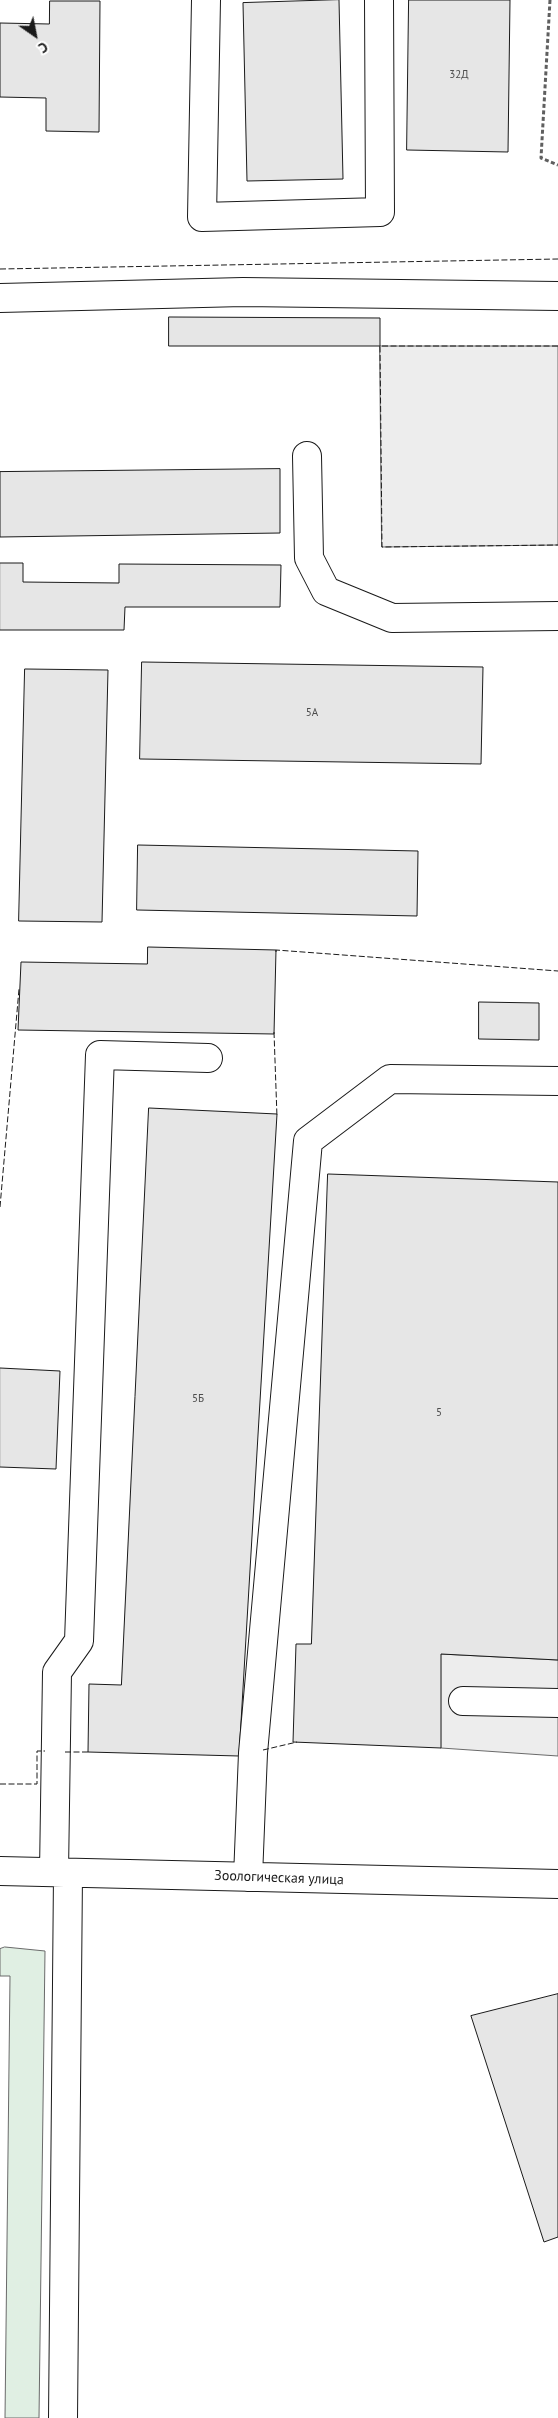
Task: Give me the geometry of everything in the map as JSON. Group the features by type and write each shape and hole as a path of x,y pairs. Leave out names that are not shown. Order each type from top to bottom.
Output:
{"street":[{"path":"206,0 202,217 380,212 379,0"},
{"path":"0,298 243,292 558,296"},
{"path":"307,456 309,558 326,592 392,618 558,616"},
{"path":"63,2418 62,1873 57,1672 79,1642 100,1054 208,1058"},
{"path":"248,1877 253,1753 308,1141 390,1079 558,1081"},
{"path":"463,1701 558,1703"},
{"name":"Зоологическая улица","path":"0,1871 558,1884"}],"path":[{"path":"550,0 541,158 558,164"}],"green space":[{"path":"5,1947 45,1951 39,2418 5,2418 10,1976 0,1976 0,1949"}],"shaded area":[{"path":"380,346 558,346 558,545 382,547"},
{"path":"441,1654 558,1660 558,1756 441,1748"}],"building":[{"path":"339,0 343,179 247,181 243,3"},
{"path":"409,0 510,0 508,152 407,150"},
{"path":"50,1 100,1 99,132 46,131 46,98 0,97 0,23 49,24"},
{"path":"169,317 380,318 380,346 169,346"},
{"path":"280,469 280,533 0,537 0,472"},
{"path":"0,563 23,563 23,582 119,583 119,564 281,565 280,607 125,607 124,630 0,630"},
{"path":"142,662 483,667 481,764 140,759"},
{"path":"25,669 108,670 102,922 19,921"},
{"path":"138,845 418,851 417,916 137,910"},
{"path":"148,947 276,950 274,1034 18,1030 21,962 147,964"},
{"path":"479,1002 539,1003 539,1040 479,1039"},
{"path":"149,1108 277,1114 239,1756 88,1752 89,1684 121,1685"},
{"path":"328,1174 558,1182 558,1660 441,1654 441,1748 293,1742 296,1644 311,1644"},
{"path":"0,1368 60,1371 56,1469 0,1467"},
{"path":"558,1994 558,2237 544,2242 471,2016"}],"fence":[{"path":"0,269 558,259"},
{"path":"558,346 380,346 382,547 558,545"},
{"path":"276,952 276,950 558,971"},
{"path":"0,1207 19,989"},
{"path":"274,1032 277,1117"},
{"path":"263,1750 297,1742"},
{"path":"0,1784 37,1784 37,1751 45,1751"},
{"path":"65,1752 89,1752"}]}
